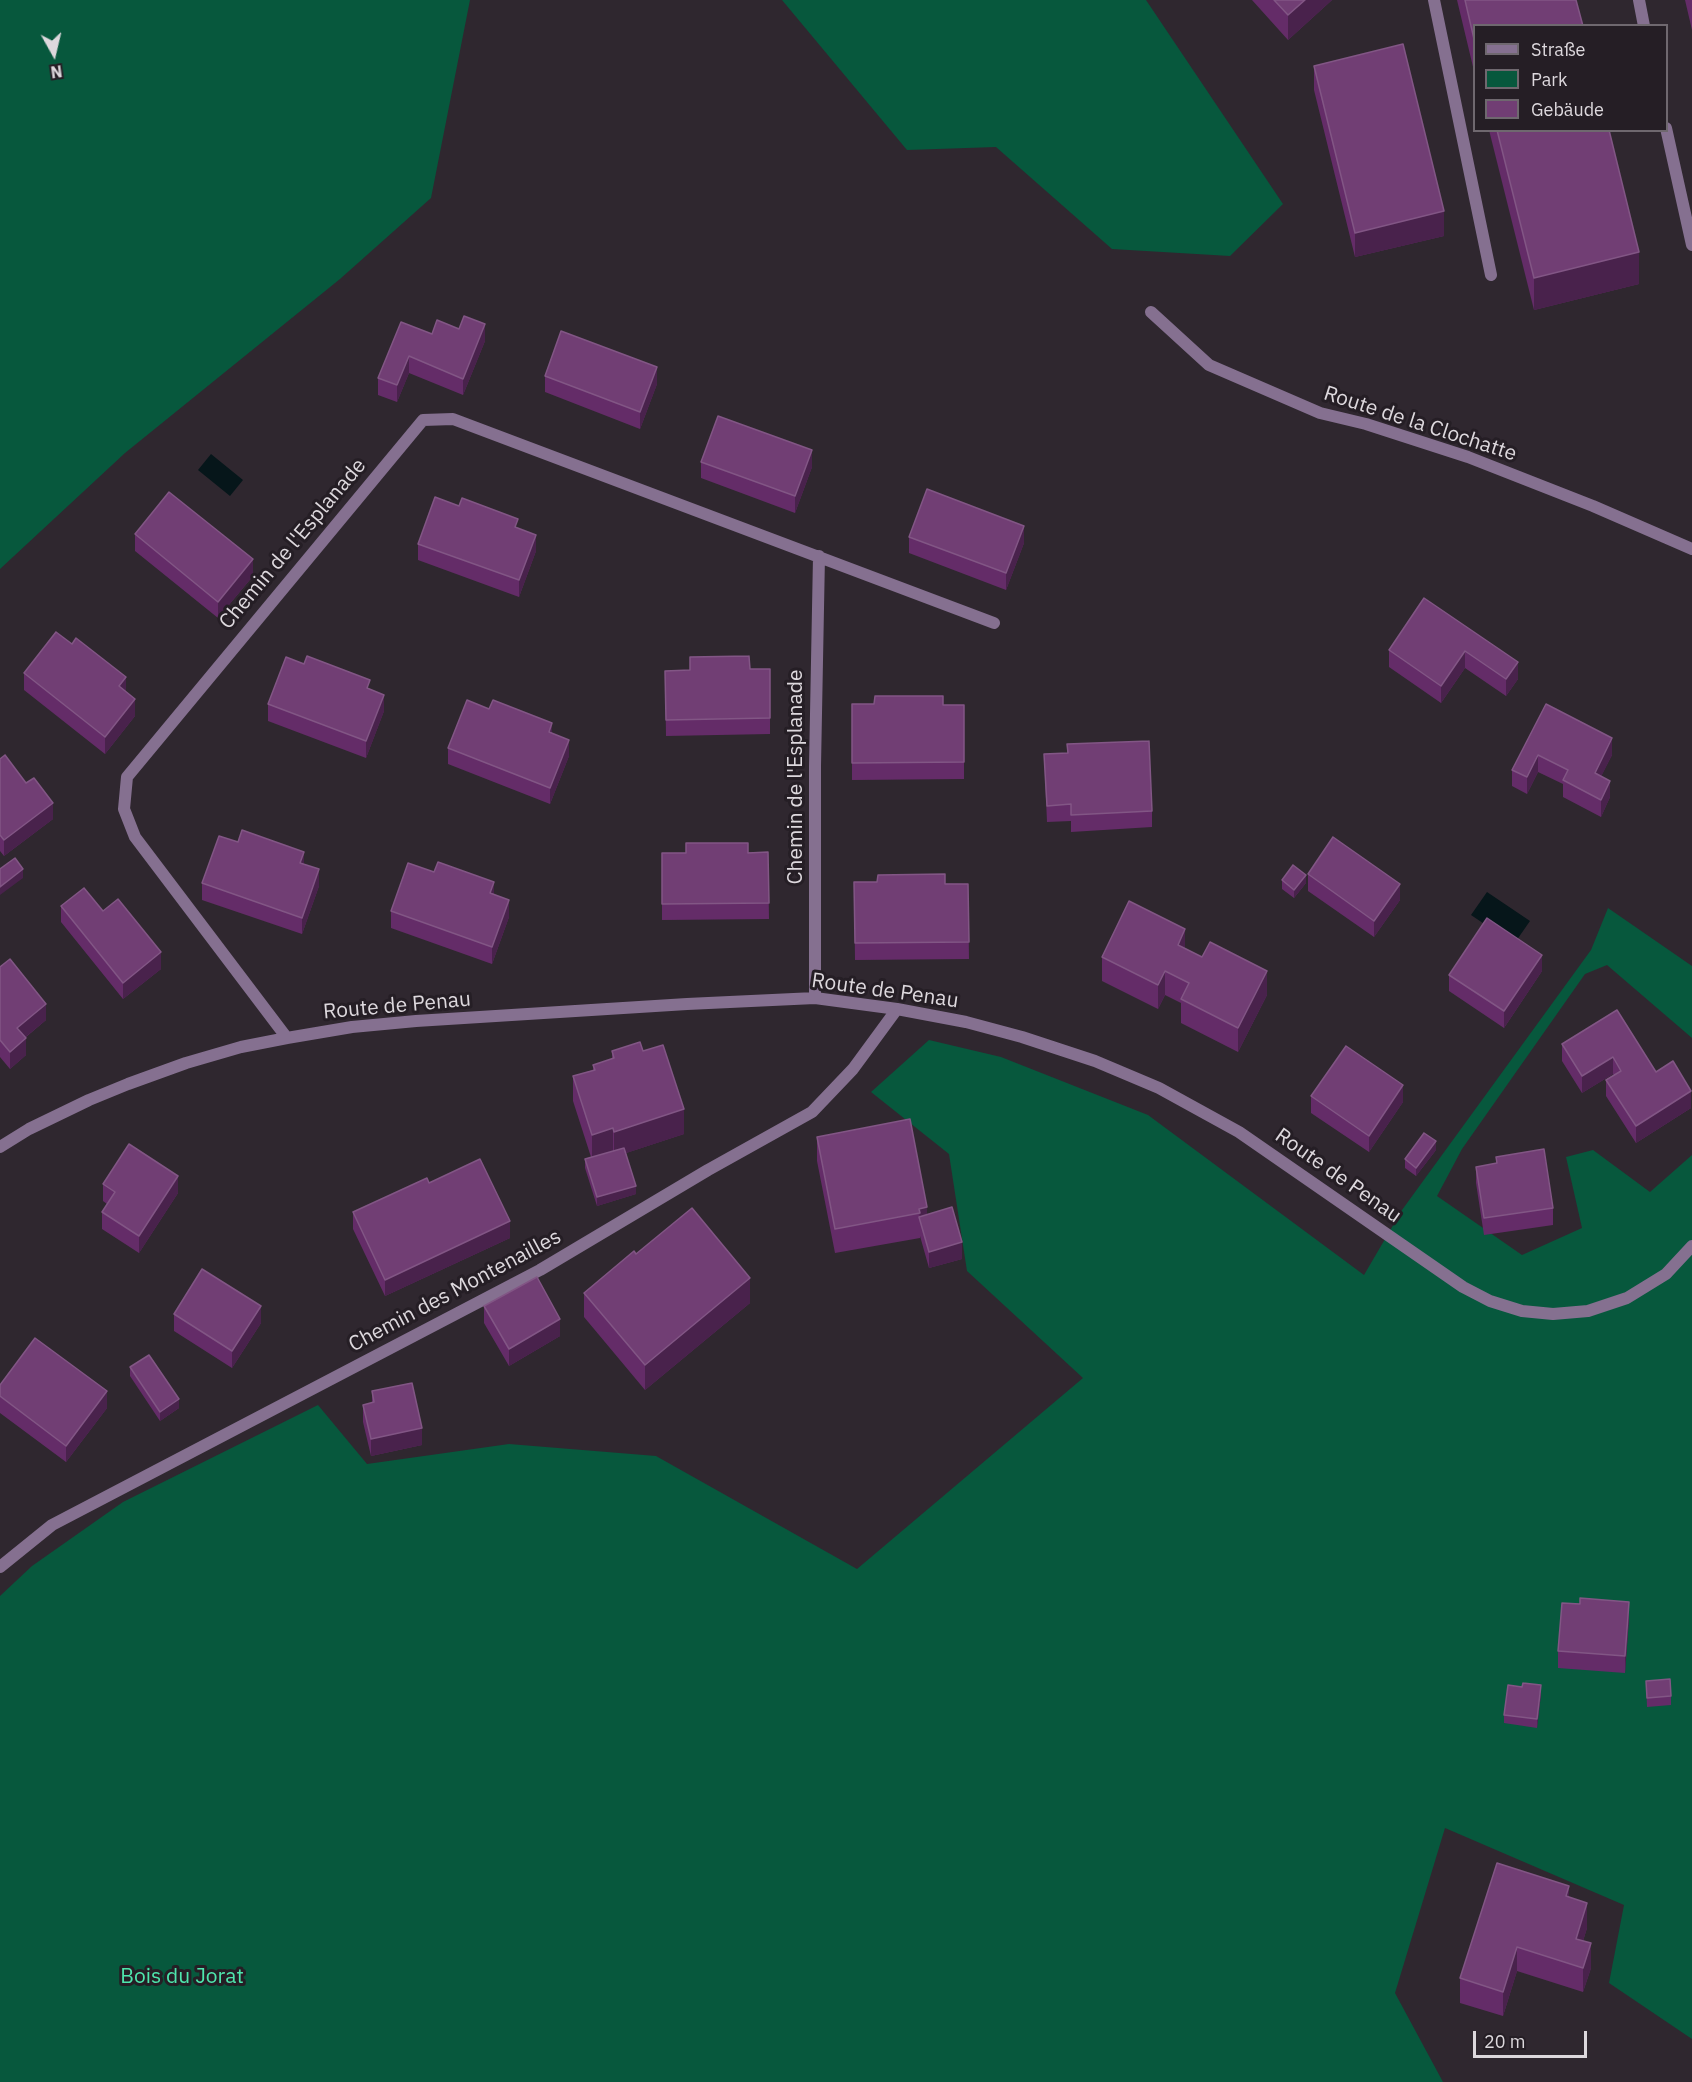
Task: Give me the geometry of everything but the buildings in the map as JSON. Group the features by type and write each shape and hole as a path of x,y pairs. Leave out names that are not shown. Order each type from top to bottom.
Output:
{"street":[{"path":"1434,0 1491,275"},
{"path":"1639,0 1644,24"},
{"path":"1667,132 1692,245"},
{"name":"Route de la Clochatte","path":"1151,312 1209,365 1320,413 1366,424 1468,458 1593,506 1692,549"},
{"name":"Chemin de l'Esplanade","path":"287,1038 135,837 124,809 127,777 423,420 453,419 994,622"},
{"name":"Chemin de l'Esplanade","path":"814,998 814,766 819,556"},
{"name":"Route de Penau","path":"0,1147 29,1129 128,1084 186,1063 241,1047 287,1038 352,1027 416,1022 814,998 966,1022 1022,1037 1095,1061 1159,1088 1239,1132 1463,1287 1490,1301 1522,1311 1553,1314 1588,1311 1627,1298 1666,1274 1692,1246"},
{"name":"Chemin des Montenailles","path":"0,1567 52,1525 540,1270 708,1170 812,1112 853,1069 897,1010"}],"green space":[{"path":"0,0 470,0 431,198 340,279 125,453 0,569"},
{"path":"782,0 1146,0 1283,204 1230,256 1112,249 996,147 907,150"},
{"name":"Bois du Jorat","path":"1608,908 1692,966 1692,1038 1607,965 1585,974 1462,1149 1437,1196 1522,1255 1582,1228 1566,1157 1593,1150 1650,1192 1692,1155 1692,2039 1609,1983 1624,1905 1445,1828 1395,1993 1443,2082 0,2082 0,1596 32,1566 123,1502 318,1405 367,1464 509,1444 656,1456 857,1569 1083,1378 967,1271 949,1154 871,1092 929,1040 1001,1057 1148,1115 1364,1275 1402,1210 1591,950"}],"shaded area":[{"path":"211,454 243,480 230,496 198,470"},
{"path":"1487,892 1530,921 1514,944 1471,915"}]}
